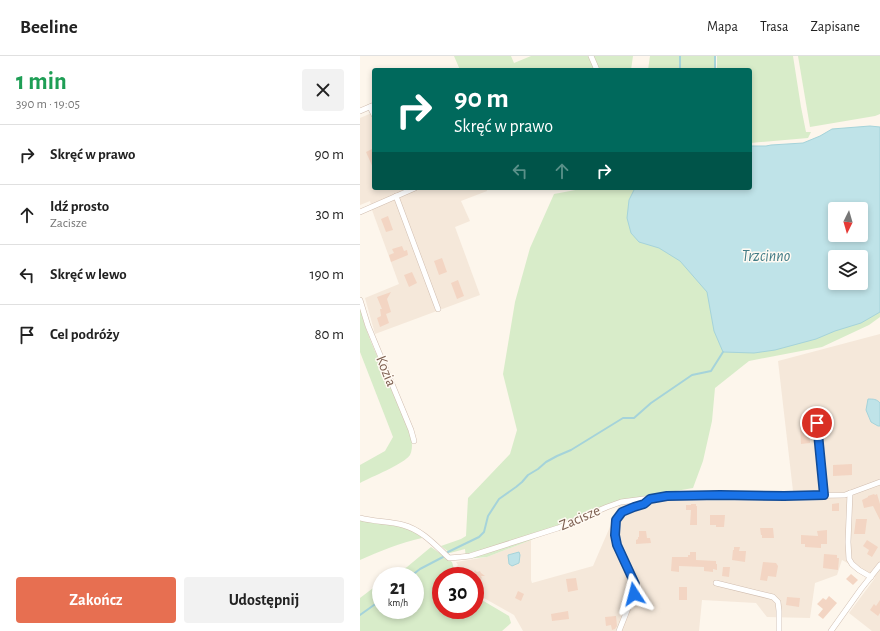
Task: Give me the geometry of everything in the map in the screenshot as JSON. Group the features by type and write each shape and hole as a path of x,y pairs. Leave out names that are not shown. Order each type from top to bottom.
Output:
{"street":[{"path":"591,56 596,68"},
{"path":"360,111 372,106"},
{"path":"360,212 410,190"},
{"path":"396,196 438,309"},
{"name":"Kozia","path":"360,300 368,326 411,430 414,441"},
{"path":"817,423 824,495"},
{"name":"Zacisze","path":"360,518 404,525 416,530 449,558 470,556 550,530 621,502 667,496 784,496 845,494 880,482"},
{"path":"850,493 848,542 849,559 855,567 871,577"},
{"path":"619,631 634,594 635,584 617,545 615,535 616,520 622,512 644,504 650,499"},
{"path":"831,631 880,565"},
{"path":"716,583 773,596 778,602 779,631"}],"shaded area":[{"path":"372,113 372,190 487,191 461,201 470,221 455,227 480,295 375,334 365,298 399,284 370,201 360,205 360,118"},
{"path":"880,334 880,631 872,631 849,613 875,578 842,560 837,575 815,583 810,618 767,617 756,603 702,600 699,631 523,631 514,615 484,598 484,567 456,567 458,565 456,562 487,557 531,540 532,583 593,566 619,506 665,492 725,490 793,491 778,361"}],"green space":[{"path":"454,56 511,56 514,63 531,56 633,56 631,68 459,68"},
{"path":"650,56 716,56 716,68 648,68"},
{"path":"717,56 793,56 806,132 811,132 808,138 752,143 752,68 717,68"},
{"path":"798,56 880,56 880,114 810,127"},
{"path":"575,190 648,190 634,214 828,281 828,290 854,290 880,299 880,317 869,325 822,347 749,361 715,388 712,421 703,461 693,488 618,501 531,540 487,557 466,559 465,549 450,553 441,546 466,536 468,498 510,454 517,430 503,374 515,302 530,248 554,194"},
{"path":"360,307 371,342 409,430 412,445 410,455 407,459 360,483 360,465 385,451 393,437 360,352"},
{"path":"360,519 401,526 416,533 422,538 406,542 360,560"},
{"path":"431,547 452,562 453,567 432,567 432,619 484,619 484,601 509,616 511,623 502,631 360,631 360,598 372,589 372,619 424,619 424,567 407,567"}],"water":[{"name":"Trzcinno","path":"870,126 880,127 880,312 861,323 816,339 775,350 754,353 723,352 714,331 707,292 680,261 659,248 639,242 631,233 627,218 629,200 634,190 752,190 752,146 803,143 832,129"},
{"path":"868,399 876,400 880,403 880,426 871,422 866,410"},
{"path":"519,552 519,563 512,566 509,564 508,555"}],"building":[{"path":"372,149 372,166 366,152"},
{"path":"388,216 393,230 386,232 381,219"},
{"path":"402,246 404,251 407,250 408,255 391,262 389,255 394,253 392,249"},
{"path":"442,258 447,272 439,275 434,261"},
{"path":"412,272 417,283 409,287 404,275"},
{"path":"458,280 464,296 457,299 451,283"},
{"path":"391,292 387,299 391,312 386,314 389,323 380,327 377,318 381,316 380,309 382,309 377,297"},
{"path":"809,425 810,443 801,444 800,426"},
{"path":"852,464 852,475 833,476 833,465"},
{"path":"877,494 880,504 880,520 873,506 864,508 862,500"},
{"path":"839,503 839,511 832,511 832,504"},
{"path":"696,504 697,506 697,525 690,525 691,510 686,510 686,505"},
{"path":"710,515 725,515 724,527 710,525"},
{"path":"856,519 867,519 865,534 854,534"},
{"path":"760,528 773,528 774,538 762,538"},
{"path":"827,530 827,544 821,544 821,548 805,547 805,544 801,544 801,535 818,536 817,531"},
{"path":"639,531 646,531 647,538 650,538 651,543 636,544 636,540 639,537"},
{"path":"867,540 878,547 872,557 867,554 869,550 863,546"},
{"path":"734,547 740,547 739,551 746,551 745,562 732,560"},
{"path":"690,552 696,552 696,560 716,561 717,570 713,569 713,572 704,571 704,567 679,566 679,572 671,571 672,557 688,557"},
{"path":"824,554 837,555 837,558 839,558 838,570 823,568"},
{"path":"763,562 776,563 778,566 776,577 768,576 767,581 760,580"},
{"path":"723,567 730,567 729,577 722,576"},
{"path":"851,574 858,580 853,585 846,579"},
{"path":"576,578 578,590 568,592 566,579"},
{"path":"679,587 687,587 687,600 679,600"},
{"path":"518,591 524,594 521,601 515,598"},
{"path":"829,596 837,603 823,619 818,615 823,609 817,604 823,598 826,600"},
{"path":"787,597 800,598 799,607 786,605"},
{"path":"880,600 880,613 878,616 870,610 874,604 876,606"},
{"path":"568,611 569,619 552,621 551,614"},
{"path":"616,616 617,626 612,630 611,625 606,626 605,617"}],"waterway":[{"path":"680,56 680,68"},
{"path":"715,56 715,68"},
{"path":"448,552 479,537 484,532 488,516 499,499 516,487 528,475 546,462 571,450 623,418 634,418 651,403 692,375 711,371 723,352"},
{"path":"424,567 443,557"},
{"path":"360,615 372,606"}],"route":[{"path":"634,594 635,584 617,545 615,535 616,520 622,512 644,504 650,499 667,496 824,495 817,423"}]}
